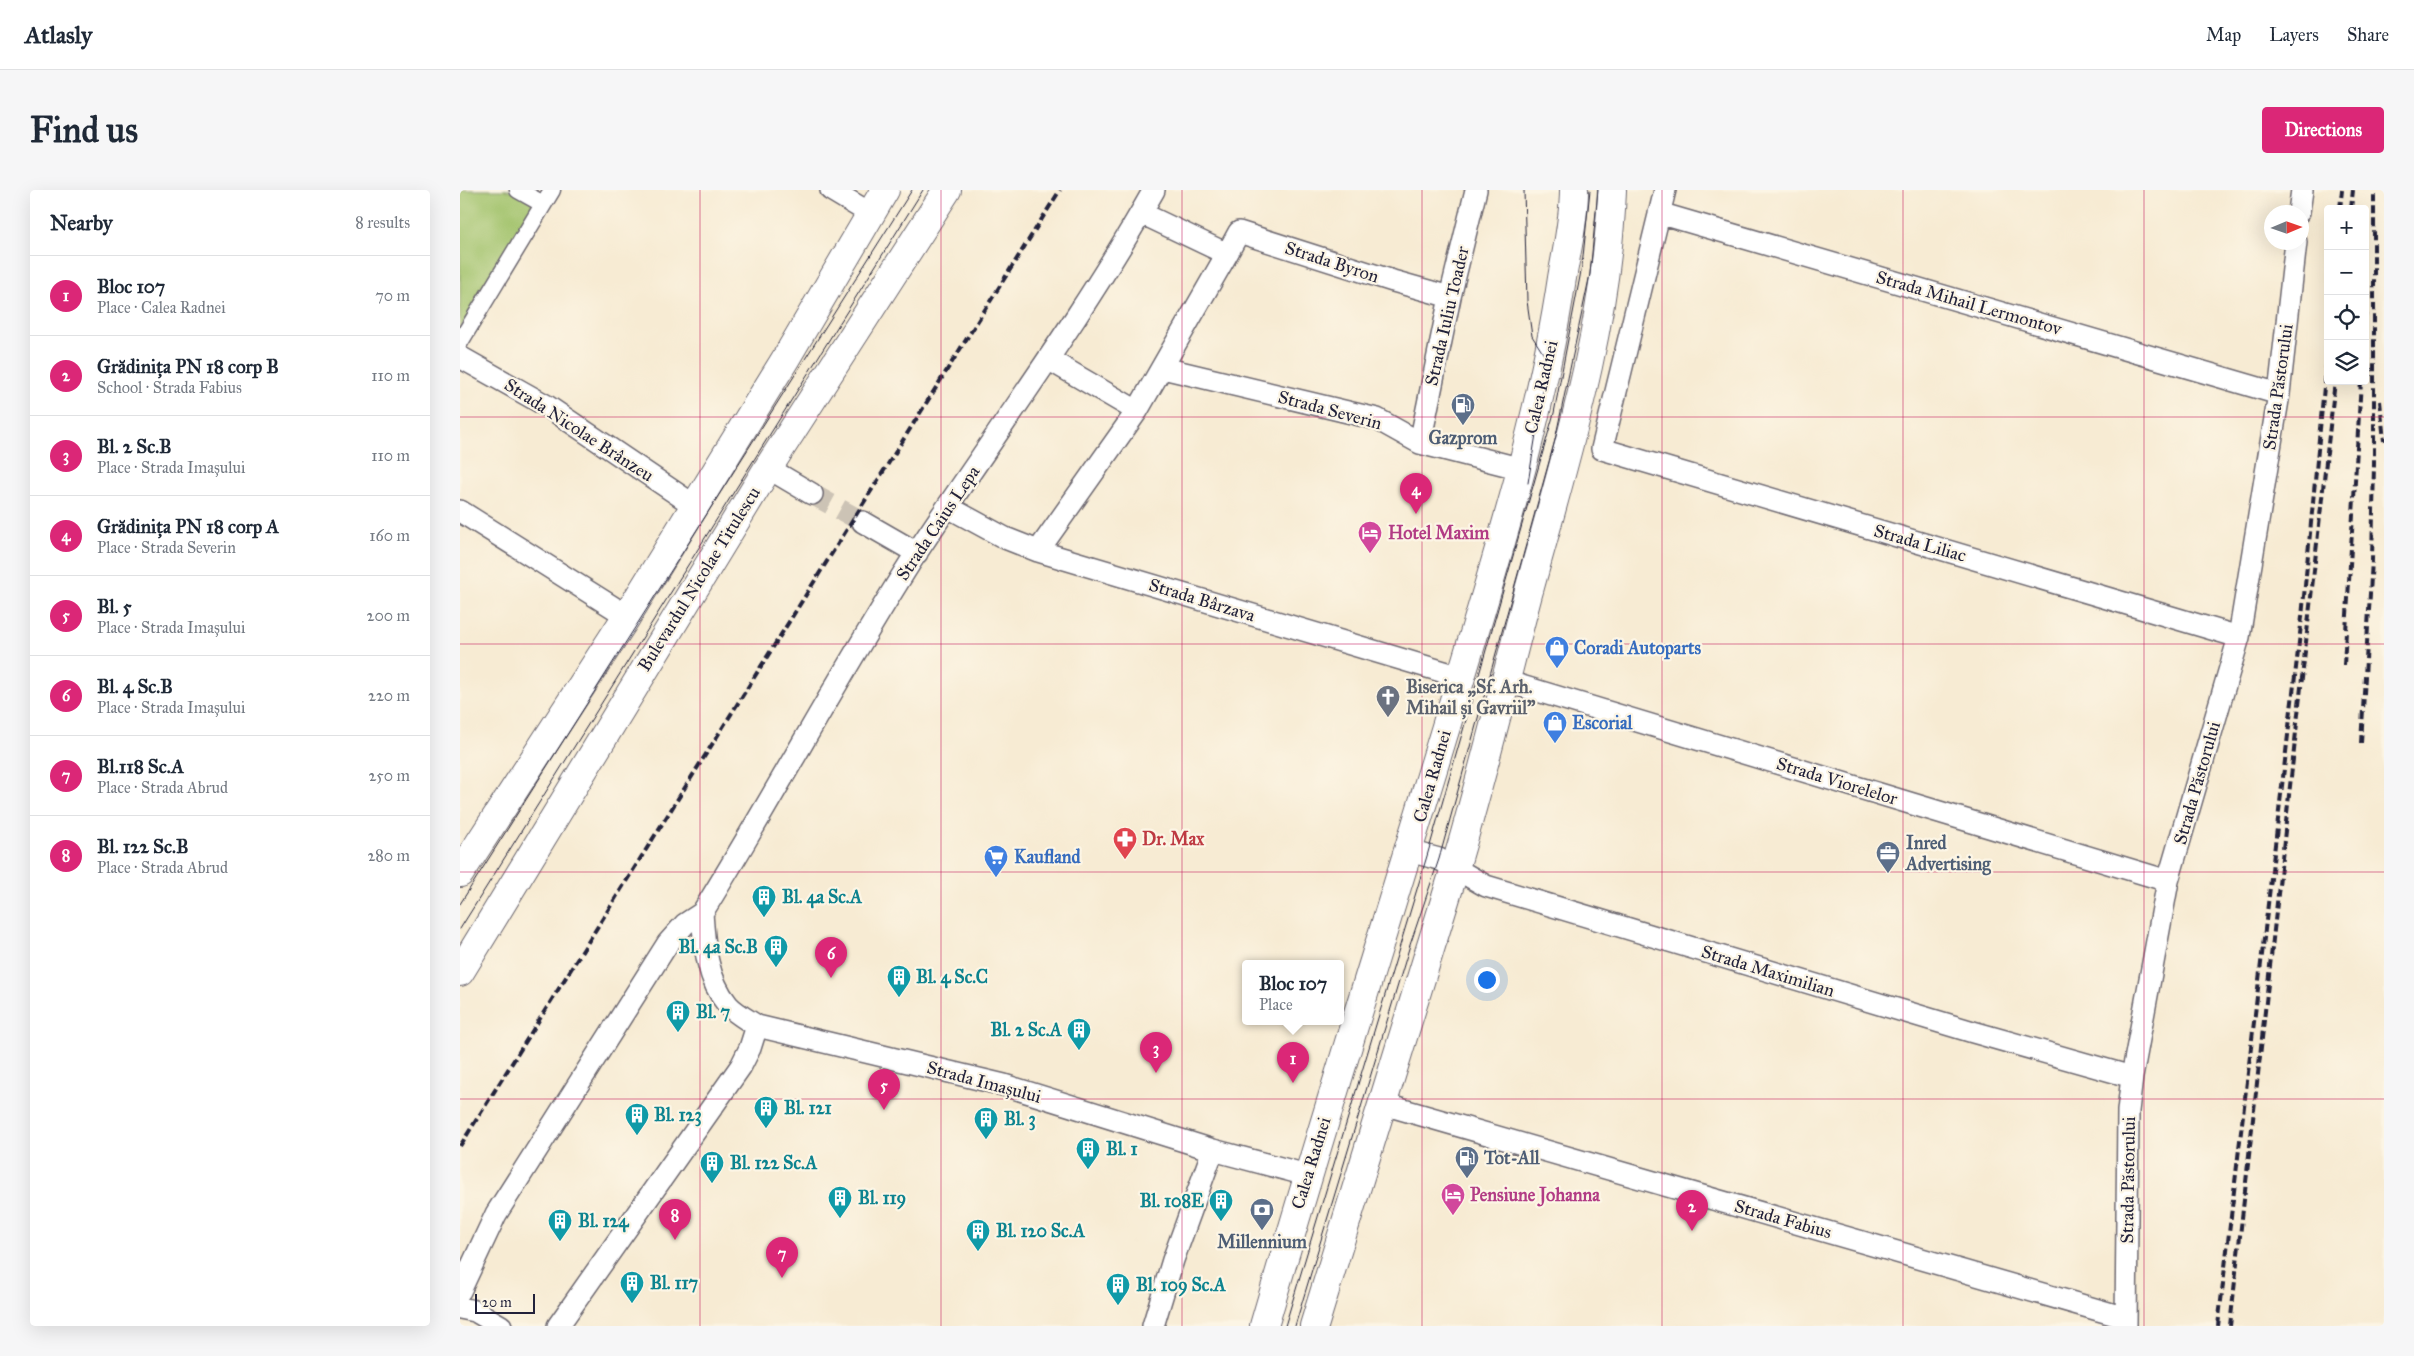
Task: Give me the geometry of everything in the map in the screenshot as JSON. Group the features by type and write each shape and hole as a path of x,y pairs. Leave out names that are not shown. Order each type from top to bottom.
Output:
{"main road":[{"path":"460,874 627,616 786,358 885,190"},
{"name":"Bulevardul Nicolae Titulescu","path":"460,972 768,468 947,190"},
{"name":"Calea Radnei","path":"1264,1326 1307,1175 1364,988 1409,851 1522,469 1557,318 1574,190"},
{"path":"1314,1326 1455,867 1589,362 1604,273 1612,190"}],"street":[{"path":"518,190 543,204"},
{"path":"460,342 552,190"},
{"path":"831,190 870,214"},
{"name":"Strada Caius Lepa","path":"702,913 865,636 917,552 1048,359 1154,190"},
{"name":"Strada Iuliu Toader","path":"1420,443 1450,297 1476,190"},
{"path":"1659,213 1665,190"},
{"path":"2300,205 2302,190"},
{"path":"1038,551 1137,411 1163,368 1223,252 1141,212"},
{"name":"Strada Mihail Lermontov","path":"1659,213 2279,394"},
{"name":"Strada Liliac","path":"1659,213 1602,449 2239,637"},
{"name":"Strada Byron","path":"1223,252 1239,232 1450,297"},
{"name":"Strada Păstorului","path":"2126,1322 2128,1111 2132,1077 2168,881 2239,637 2279,394 2295,250"},
{"name":"Strada Nicolae Brânzeu","path":"460,357 547,406 695,506"},
{"path":"1048,359 1137,411"},
{"name":"Strada Severin","path":"1163,368 1377,419 1420,443 1522,469"},
{"path":"768,468 812,494"},
{"name":"Strada Bârzava","path":"948,507 1005,538 1038,551 1461,677"},
{"path":"460,510 627,616"},
{"path":"863,522 917,552"},
{"name":"Strada Viorelelor","path":"1505,681 2168,881"},
{"name":"Strada Maximilian","path":"1409,851 1439,859 1486,886 1963,1029 2132,1077"},
{"path":"460,1291 496,1214 668,943 685,924 702,913"},
{"name":"Strada Imașului","path":"702,913 704,952 713,977 728,1005 756,1026 1004,1085 1213,1150 1307,1175"},
{"path":"558,1326 741,1066 750,1048 756,1026"},
{"name":"Strada Fabius","path":"1383,1104 2126,1322"},
{"path":"1153,1326 1173,1260 1213,1150"},
{"path":"460,1308 475,1310 501,1326"}],"green space":[{"path":"460,190 510,190 536,205 460,329"}],"tunnel":[{"path":"812,494 863,522"}],"tram line":[{"path":"460,904 912,190"},
{"path":"460,929 923,190"},
{"path":"1524,190 1527,301 1532,336 1548,361 1528,483"},
{"path":"1285,1326 1427,856 1554,413 1582,266 1590,190"},
{"path":"1295,1326 1410,945 1439,859 1555,440 1590,274 1598,190"}],"railway":[{"path":"460,1146 1060,190"},
{"path":"2340,205 2342,190"},
{"path":"2351,205 2353,190"},
{"path":"2361,743 2372,560 2374,194"},
{"path":"2218,1326 2302,617 2324,385"},
{"path":"2230,1326 2335,385"},
{"path":"2344,665 2361,385"},
{"path":"2380,401 2384,441"}],"place":[{"name":"Gazprom","path":"1463,426"},
{"name":"Grădinița PN 18 corp A","path":"1416,514"},
{"name":"Hotel Maxim","path":"1370,554"},
{"name":"Coradi Autoparts","path":"1557,669"},
{"name":"Biserica „Sf. Arh. Mihail și Gavriil”","path":"1388,718"},
{"name":"Escorial","path":"1555,744"},
{"name":"Dr. Max","path":"1125,860"},
{"name":"Inred Advertising","path":"1888,874"},
{"name":"Kaufland","path":"996,878"},
{"name":"Bl. 4a Sc.A","path":"764,918"},
{"name":"Bl. 4a Sc.B","path":"776,968"},
{"name":"Bl. 4 Sc.B","path":"831,978"},
{"name":"Bl. 4 Sc.C","path":"899,998"},
{"name":"Bl. 7","path":"678,1033"},
{"name":"Bl. 2 Sc.A","path":"1079,1051"},
{"name":"Bl. 2 Sc.B","path":"1156,1073"},
{"name":"Bloc 107","path":"1293,1083"},
{"name":"Bl. 5","path":"884,1110"},
{"name":"Bl. 121","path":"766,1129"},
{"name":"Bl. 123","path":"637,1136"},
{"name":"Bl. 3","path":"986,1140"},
{"name":"Bl. 1","path":"1088,1170"},
{"name":"Tot-All","path":"1467,1179"},
{"name":"Bl. 122 Sc.A","path":"712,1184"},
{"name":"Pensiune Johanna","path":"1453,1216"},
{"name":"Bl. 119","path":"840,1219"},
{"name":"Bl. 108E","path":"1221,1222"},
{"name":"Millennium","path":"1262,1231"},
{"name":"Grădinița PN 18 corp B","path":"1692,1231"},
{"name":"Bl. 122 Sc.B","path":"675,1240"},
{"name":"Bl. 124","path":"560,1242"},
{"name":"Bl. 120 Sc.A","path":"978,1252"},
{"name":"Bl.118 Sc.A","path":"782,1278"},
{"name":"Bl. 117","path":"632,1304"},
{"name":"Bl. 109 Sc.A","path":"1118,1306"}]}
